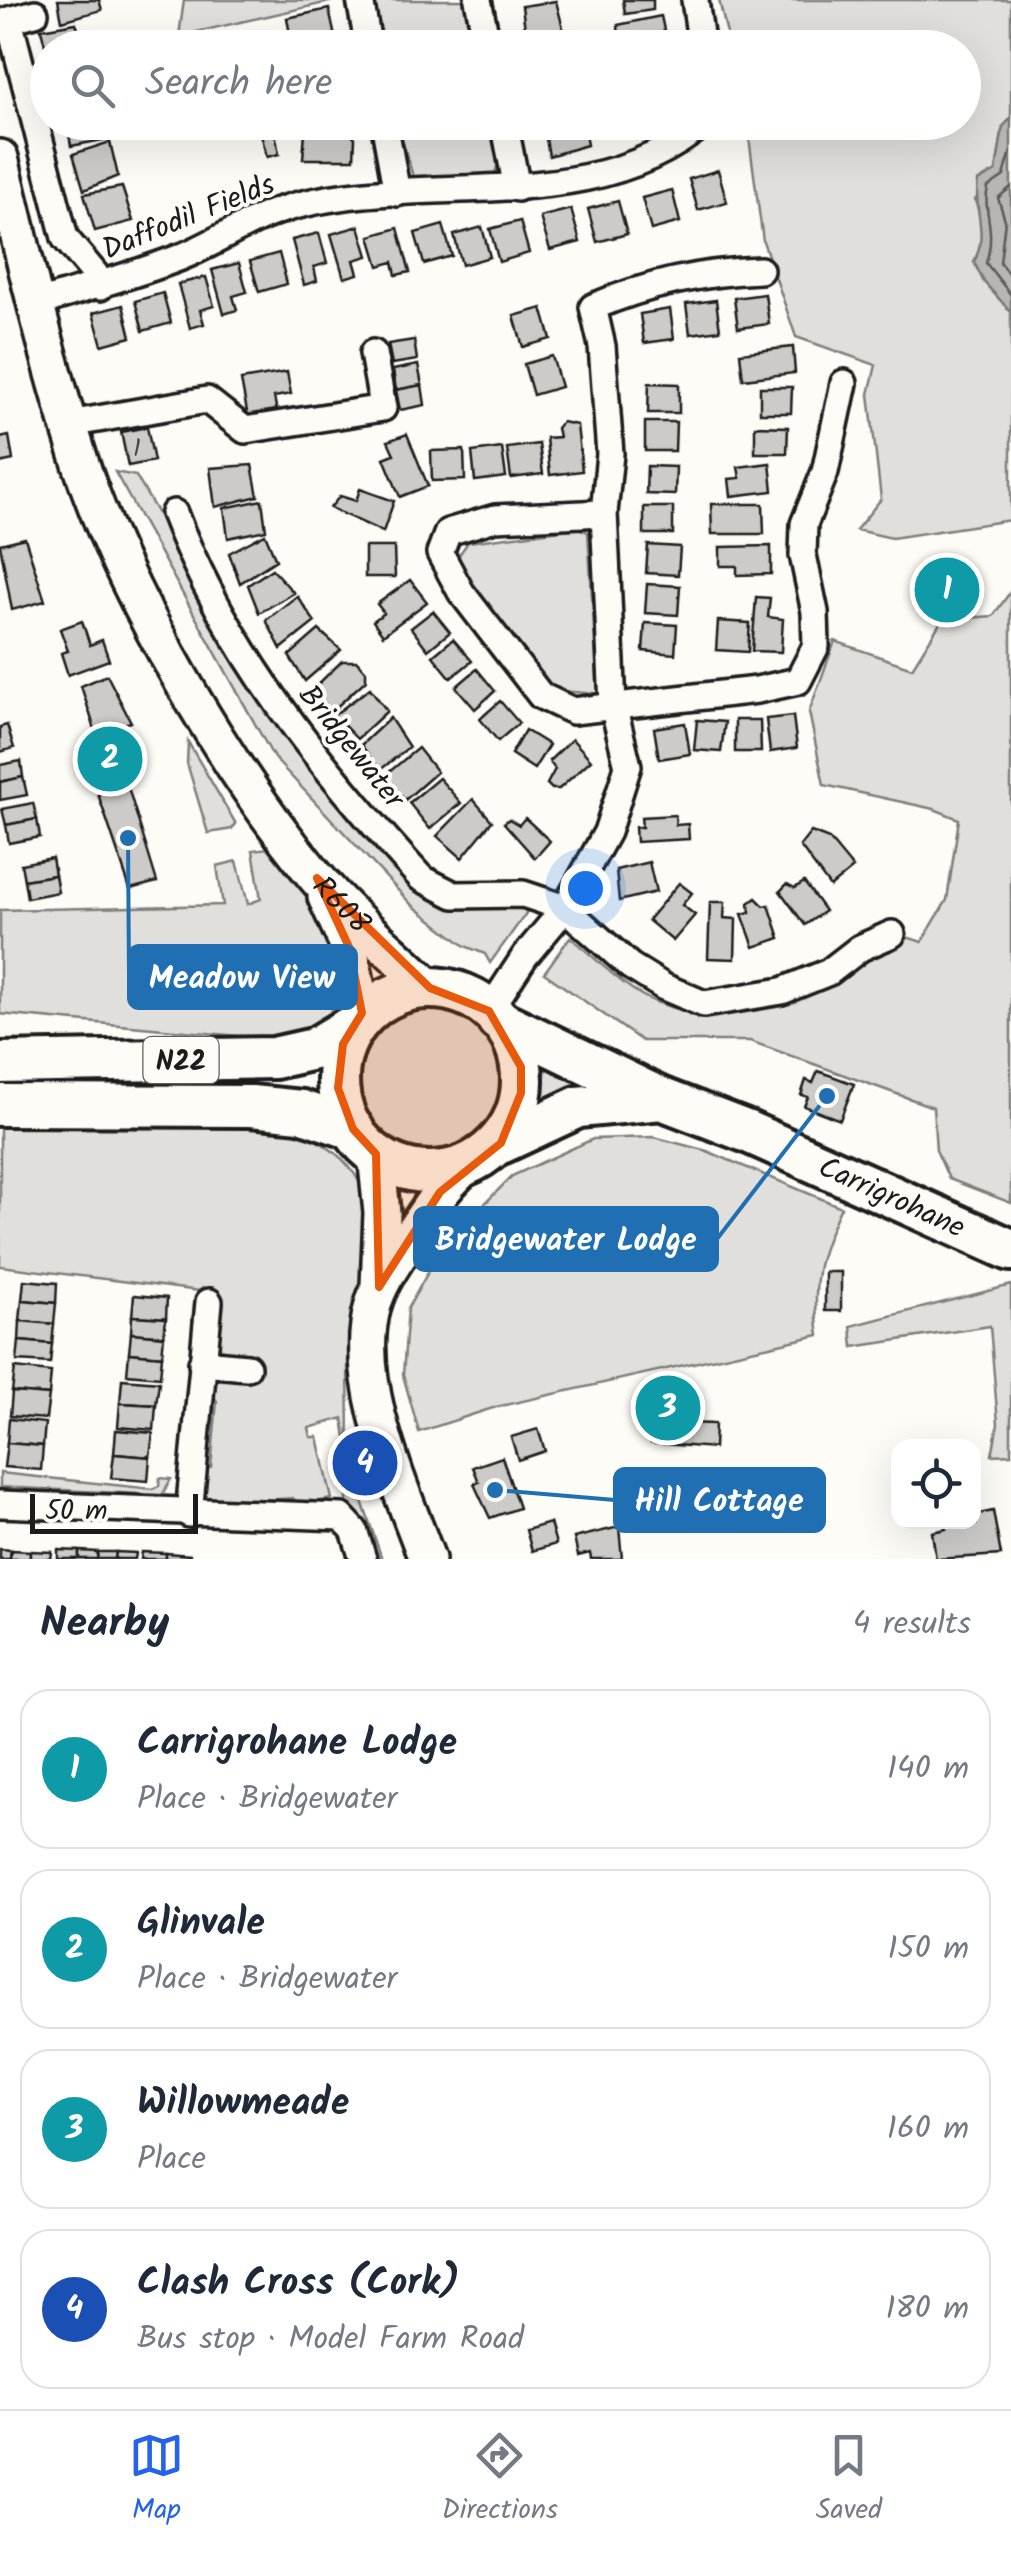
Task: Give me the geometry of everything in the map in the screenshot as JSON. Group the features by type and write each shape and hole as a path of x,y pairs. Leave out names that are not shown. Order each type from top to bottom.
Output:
{"highway":[{"name":"N22","path":"0,1063 274,1058 314,1049 390,996 430,988 461,994 494,1015"},
{"path":"494,1015 513,1042 520,1067 518,1106 501,1143"},
{"name":"Carrigrohane","path":"494,1015 662,1099 748,1132 1011,1250"},
{"path":"358,1019 338,1066 343,1110 364,1142"},
{"name":"Carrigrohane","path":"501,1143 578,1107 662,1099"},
{"name":"N22","path":"0,1105 251,1106 301,1111 420,1171 467,1165 501,1143"}],"main road":[{"name":"R608","path":"0,158 69,424 107,531 162,640 233,760 317,878 349,946 358,1019"},
{"name":"R608","path":"317,878 430,988"},
{"path":"364,1142 382,1213 379,1286 368,1332 371,1382 390,1456 427,1559"},
{"path":"379,1286 440,1192 467,1165"}],"street":[{"path":"360,0 366,30"},
{"path":"478,0 484,30"},
{"path":"695,0 699,30"},
{"name":"Daffodil Fields","path":"30,102 9,20 35,13"},
{"name":"Daffodil Fields","path":"40,140 65,238 95,274 100,287"},
{"path":"387,140 397,193"},
{"path":"508,140 517,188"},
{"name":"Daffodil Fields","path":"36,304 100,287 182,257 277,211 348,196 517,188 624,168 676,147 684,140"},
{"path":"494,1015 525,956 566,908 607,832 628,766 614,704 604,513 610,454 602,346 592,307 647,286 721,272 760,270"},
{"path":"69,424 207,400 245,430 383,408 373,353"},
{"path":"604,513 495,518 448,532 440,553 461,592 541,696 573,712 614,704 757,690 798,680 816,646 815,612 803,555 804,524 824,472 844,383"},
{"name":"Bridgewater","path":"174,513 202,580 278,707 421,878 454,895 522,894 566,908 630,966 664,987 704,1004 782,992 829,972 860,948 892,934"},
{"path":"188,1514 209,1302"},
{"path":"202,1363 247,1367"},
{"path":"0,1504 342,1517 354,1530 363,1559"}],"highlighted area":[{"path":"317,878 430,988 489,1011 521,1067 521,1093 501,1143 440,1192 379,1287 376,1154 353,1129 338,1088 343,1044 362,1013 349,947"}],"shaded area":[{"path":"184,0 338,0 206,30 180,30"},
{"path":"372,0 468,0 474,30 378,30"},
{"path":"719,0 1011,0 1011,118 1003,127 996,171 975,200 982,231 974,262 984,282 1011,312 1011,520 892,538 856,530 881,499 869,394 876,365 796,337 763,241 749,140 981,140 981,30 726,30"},
{"path":"402,140 496,140 497,168 489,181 415,183"},
{"path":"115,472 136,476 182,555 399,872 443,902 467,906 519,905 527,912 490,963 485,954 465,946 411,904 274,758"},
{"path":"578,528 588,532 598,694 549,690 525,666 460,570 459,555 468,542"},
{"path":"1011,591 1011,1203 949,1179 936,1150 933,1107 750,1041 642,1041 544,973 570,937 645,997 690,1012 723,1014 787,1001 848,972 907,937 922,942 947,900 959,819 934,809 824,785 809,712 835,641 912,668 942,620 993,616"},
{"path":"188,742 236,824 232,829 208,833 187,763"},
{"path":"269,848 314,898 336,939 341,982 335,1003 315,1029 272,1039 0,1014 0,910 223,905 217,866 237,861 248,904 261,899 253,850"},
{"path":"429,1003 459,1009 484,1026 501,1051 507,1081 501,1111 484,1136 459,1153 429,1159 399,1153 374,1136 357,1111 351,1081 357,1051 374,1026 399,1009"},
{"path":"546,1065 627,1090 542,1107"},
{"path":"0,1125 280,1126 326,1146 342,1159 365,1194 371,1239 367,1272 353,1303 350,1325 348,1450 343,1418 309,1428 311,1437 318,1437 332,1499 298,1505 293,1498 210,1504 199,1489 200,1473 211,1467 217,1401 210,1392 217,1380 253,1358 220,1349 219,1301 200,1291 0,1266"},
{"path":"654,1137 707,1151 841,1207 818,1269 819,1335 496,1407 419,1432 403,1375 408,1308 442,1247 512,1176 593,1139"},
{"path":"1011,1285 1011,1454 992,1455 998,1424 990,1326 853,1347 851,1326"},
{"path":"0,1473 153,1489 159,1486 160,1478 171,1479 162,1495 0,1487"},
{"path":"347,1496 361,1498 382,1559 373,1559 347,1507"}],"water":[{"path":"1011,118 1011,312 984,282 974,262 981,232 978,181 996,171 1003,127"}],"building":[{"path":"58,0 99,0 102,10 62,21"},
{"path":"623,0 653,0 653,10 625,14"},
{"path":"556,1 563,30 525,30 522,6"},
{"path":"329,9 334,30 289,30 287,18"},
{"path":"661,16 664,30 618,30 618,25"},
{"path":"76,23 79,30 41,30"},
{"path":"70,140 103,140 71,146"},
{"path":"263,140 276,140 279,154 267,157"},
{"path":"304,140 355,140 354,159 303,159"},
{"path":"546,140 586,140 587,145 549,156"},
{"path":"110,142 118,176 84,190 73,154"},
{"path":"718,170 727,202 698,210 689,179"},
{"path":"122,187 133,221 95,231 84,194"},
{"path":"672,190 680,222 651,230 642,198"},
{"path":"618,201 627,234 597,242 588,209"},
{"path":"571,209 580,242 550,250 540,217"},
{"path":"520,221 529,253 499,262 490,229"},
{"path":"443,225 452,256 424,264 415,233"},
{"path":"359,226 368,256 354,260 358,274 344,278 331,234"},
{"path":"482,227 490,257 462,265 454,235"},
{"path":"398,228 410,272 396,275 393,262 379,266 370,236"},
{"path":"319,233 327,263 314,267 317,281 304,285 292,240"},
{"path":"279,253 287,284 259,292 250,261"},
{"path":"239,263 247,292 233,296 237,310 224,314 212,270"},
{"path":"206,277 214,306 200,310 204,324 190,328 178,284"},
{"path":"163,293 171,323 143,331 135,301"},
{"path":"765,294 769,324 738,328 734,298"},
{"path":"716,300 720,330 690,334 686,304"},
{"path":"123,305 131,337 102,345 93,313"},
{"path":"542,308 551,339 523,347 514,316"},
{"path":"670,309 674,339 644,343 640,314"},
{"path":"414,340 417,360 392,364 388,344"},
{"path":"793,347 795,373 743,379 740,353"},
{"path":"552,356 561,387 533,395 524,364"},
{"path":"418,365 422,385 396,390 393,370"},
{"path":"287,372 291,394 274,397 277,412 248,417 241,380"},
{"path":"649,383 679,384 679,413 648,413"},
{"path":"422,385 425,405 400,410 396,390"},
{"path":"760,387 792,387 791,413 760,413"},
{"path":"562,422 577,425 582,471 550,475 546,438 559,437 557,428"},
{"path":"645,422 676,422 675,451 645,451"},
{"path":"755,426 788,427 787,453 755,453"},
{"path":"147,427 154,461 128,466 121,432"},
{"path":"407,434 428,486 400,497 384,458 394,454 388,441"},
{"path":"9,436 13,460 0,463 0,438"},
{"path":"539,444 543,474 511,478 507,448"},
{"path":"502,448 506,477 475,481 472,452"},
{"path":"464,450 465,480 432,481 431,451"},
{"path":"770,463 773,491 731,496 729,479 740,478 738,467"},
{"path":"252,465 258,496 215,507 210,468"},
{"path":"647,466 676,467 675,495 646,494"},
{"path":"360,489 394,501 383,532 330,508 340,496 356,501"},
{"path":"262,500 266,530 228,538 224,508"},
{"path":"711,504 763,504 764,534 712,534"},
{"path":"644,507 673,507 673,534 644,534"},
{"path":"265,534 276,560 240,583 229,553"},
{"path":"25,538 45,601 12,610 0,544"},
{"path":"648,545 680,547 678,575 646,573"},
{"path":"771,546 771,574 737,575 737,566 720,566 720,547"},
{"path":"365,547 394,547 395,577 365,577"},
{"path":"951,565 953,572 959,571 966,597 963,603 947,605 948,615 932,617 928,576 933,576 932,567"},
{"path":"272,569 294,593 259,613 248,585"},
{"path":"410,580 427,602 383,635 373,621 384,613 377,604"},
{"path":"647,584 680,586 678,615 645,613"},
{"path":"297,596 315,622 281,649 266,620"},
{"path":"756,597 770,598 768,617 783,619 781,652 752,651"},
{"path":"433,611 450,632 428,650 411,628"},
{"path":"82,621 90,645 102,640 109,660 68,675 61,653 68,651 60,629"},
{"path":"718,621 750,623 748,652 716,650"},
{"path":"645,623 677,625 675,654 643,651"},
{"path":"319,630 341,650 305,681 289,656"},
{"path":"453,639 472,661 451,678 433,656"},
{"path":"342,661 357,661 366,671 366,680 331,712 314,688"},
{"path":"477,669 495,691 475,709 456,687"},
{"path":"107,675 131,722 96,733 81,686"},
{"path":"370,688 387,711 357,739 334,715"},
{"path":"500,701 519,723 498,741 480,719"},
{"path":"793,716 797,748 770,752 766,719"},
{"path":"390,718 409,747 380,770 361,745"},
{"path":"697,720 725,722 721,752 694,750"},
{"path":"735,720 760,720 761,752 735,752"},
{"path":"685,723 690,754 659,759 654,728"},
{"path":"7,725 14,748 0,752 0,727"},
{"path":"525,730 549,745 534,769 511,754"},
{"path":"121,737 133,768 98,781 87,750"},
{"path":"572,739 591,760 559,789 552,789 547,784 555,769 549,761"},
{"path":"418,748 437,772 405,800 383,777"},
{"path":"21,761 23,777 0,782 0,765"},
{"path":"23,777 27,795 0,800 0,782"},
{"path":"439,778 461,803 430,829 409,803"},
{"path":"127,784 157,882 130,889 98,794"},
{"path":"473,799 492,821 462,858 437,836"},
{"path":"33,803 37,819 6,825 2,809"},
{"path":"675,815 676,825 688,824 689,839 636,842 635,827 642,827 641,817"},
{"path":"525,818 550,841 535,858 504,823 509,819 519,825"},
{"path":"37,819 40,837 9,843 6,825"},
{"path":"811,832 829,839 853,868 830,887 800,846"},
{"path":"52,858 55,875 24,880 21,864"},
{"path":"649,862 656,892 619,901 616,870"},
{"path":"55,875 58,892 27,898 24,880"},
{"path":"804,882 825,911 805,925 780,891 787,884 795,888"},
{"path":"679,883 692,893 682,905 695,915 673,941 648,920"},
{"path":"756,898 764,906 769,905 780,938 754,947 742,914 750,912 749,903"},
{"path":"710,902 725,902 724,918 736,919 735,959 708,958"},
{"path":"818,1071 854,1084 840,1120 804,1106 808,1097 801,1095 806,1080 813,1083"},
{"path":"825,1272 841,1272 841,1311 825,1311"},
{"path":"24,1280 57,1283 56,1303 22,1300"},
{"path":"134,1295 167,1298 166,1318 132,1316"},
{"path":"22,1300 56,1303 54,1324 20,1321"},
{"path":"132,1316 166,1318 164,1336 131,1333"},
{"path":"20,1321 54,1324 52,1344 19,1341"},
{"path":"131,1333 164,1336 162,1356 129,1353"},
{"path":"19,1341 52,1344 50,1363 17,1361"},
{"path":"129,1353 162,1356 160,1377 127,1374"},
{"path":"15,1368 51,1372 49,1395 12,1392"},
{"path":"122,1379 159,1382 156,1405 120,1403"},
{"path":"12,1392 49,1395 46,1419 10,1416"},
{"path":"653,1393 685,1394 684,1423 715,1424 714,1448 651,1443"},
{"path":"120,1403 156,1405 154,1430 118,1427"},
{"path":"9,1419 45,1423 43,1446 7,1443"},
{"path":"538,1429 545,1451 518,1460 511,1437"},
{"path":"116,1430 153,1433 150,1457 114,1454"},
{"path":"7,1443 43,1446 41,1470 4,1467"},
{"path":"114,1454 150,1457 148,1481 111,1478"},
{"path":"502,1457 519,1508 490,1518 474,1484 479,1482 473,1467"},
{"path":"993,1511 1001,1555 936,1559 932,1532 981,1529 981,1514"},
{"path":"550,1523 556,1544 532,1551 526,1530"},
{"path":"619,1527 622,1559 591,1559 590,1553 578,1556 574,1538"},
{"path":"0,1549 11,1550 10,1559 0,1559"},
{"path":"11,1550 30,1551 30,1559 10,1559"},
{"path":"58,1550 79,1551 79,1559 58,1559"},
{"path":"30,1551 52,1552 51,1559 30,1559"},
{"path":"79,1551 98,1552 97,1559 79,1559"},
{"path":"98,1552 116,1552 115,1559 97,1559"},
{"path":"116,1552 136,1553 135,1559 115,1559"},
{"path":"142,1552 166,1553 166,1559 141,1559"},
{"path":"166,1553 190,1555 190,1559 166,1559"}],"place":[{"name":"Carrigrohane Lodge","path":"947,590"},
{"name":"Glinvale","path":"110,759"},
{"name":"Meadow View","path":"128,838"},
{"name":"Bridgewater Lodge","path":"827,1096"},
{"name":"Willowmeade","path":"668,1408"},
{"name":"Clash Cross (Cork)","path":"365,1463"},
{"name":"Hill Cottage","path":"495,1490"}]}
